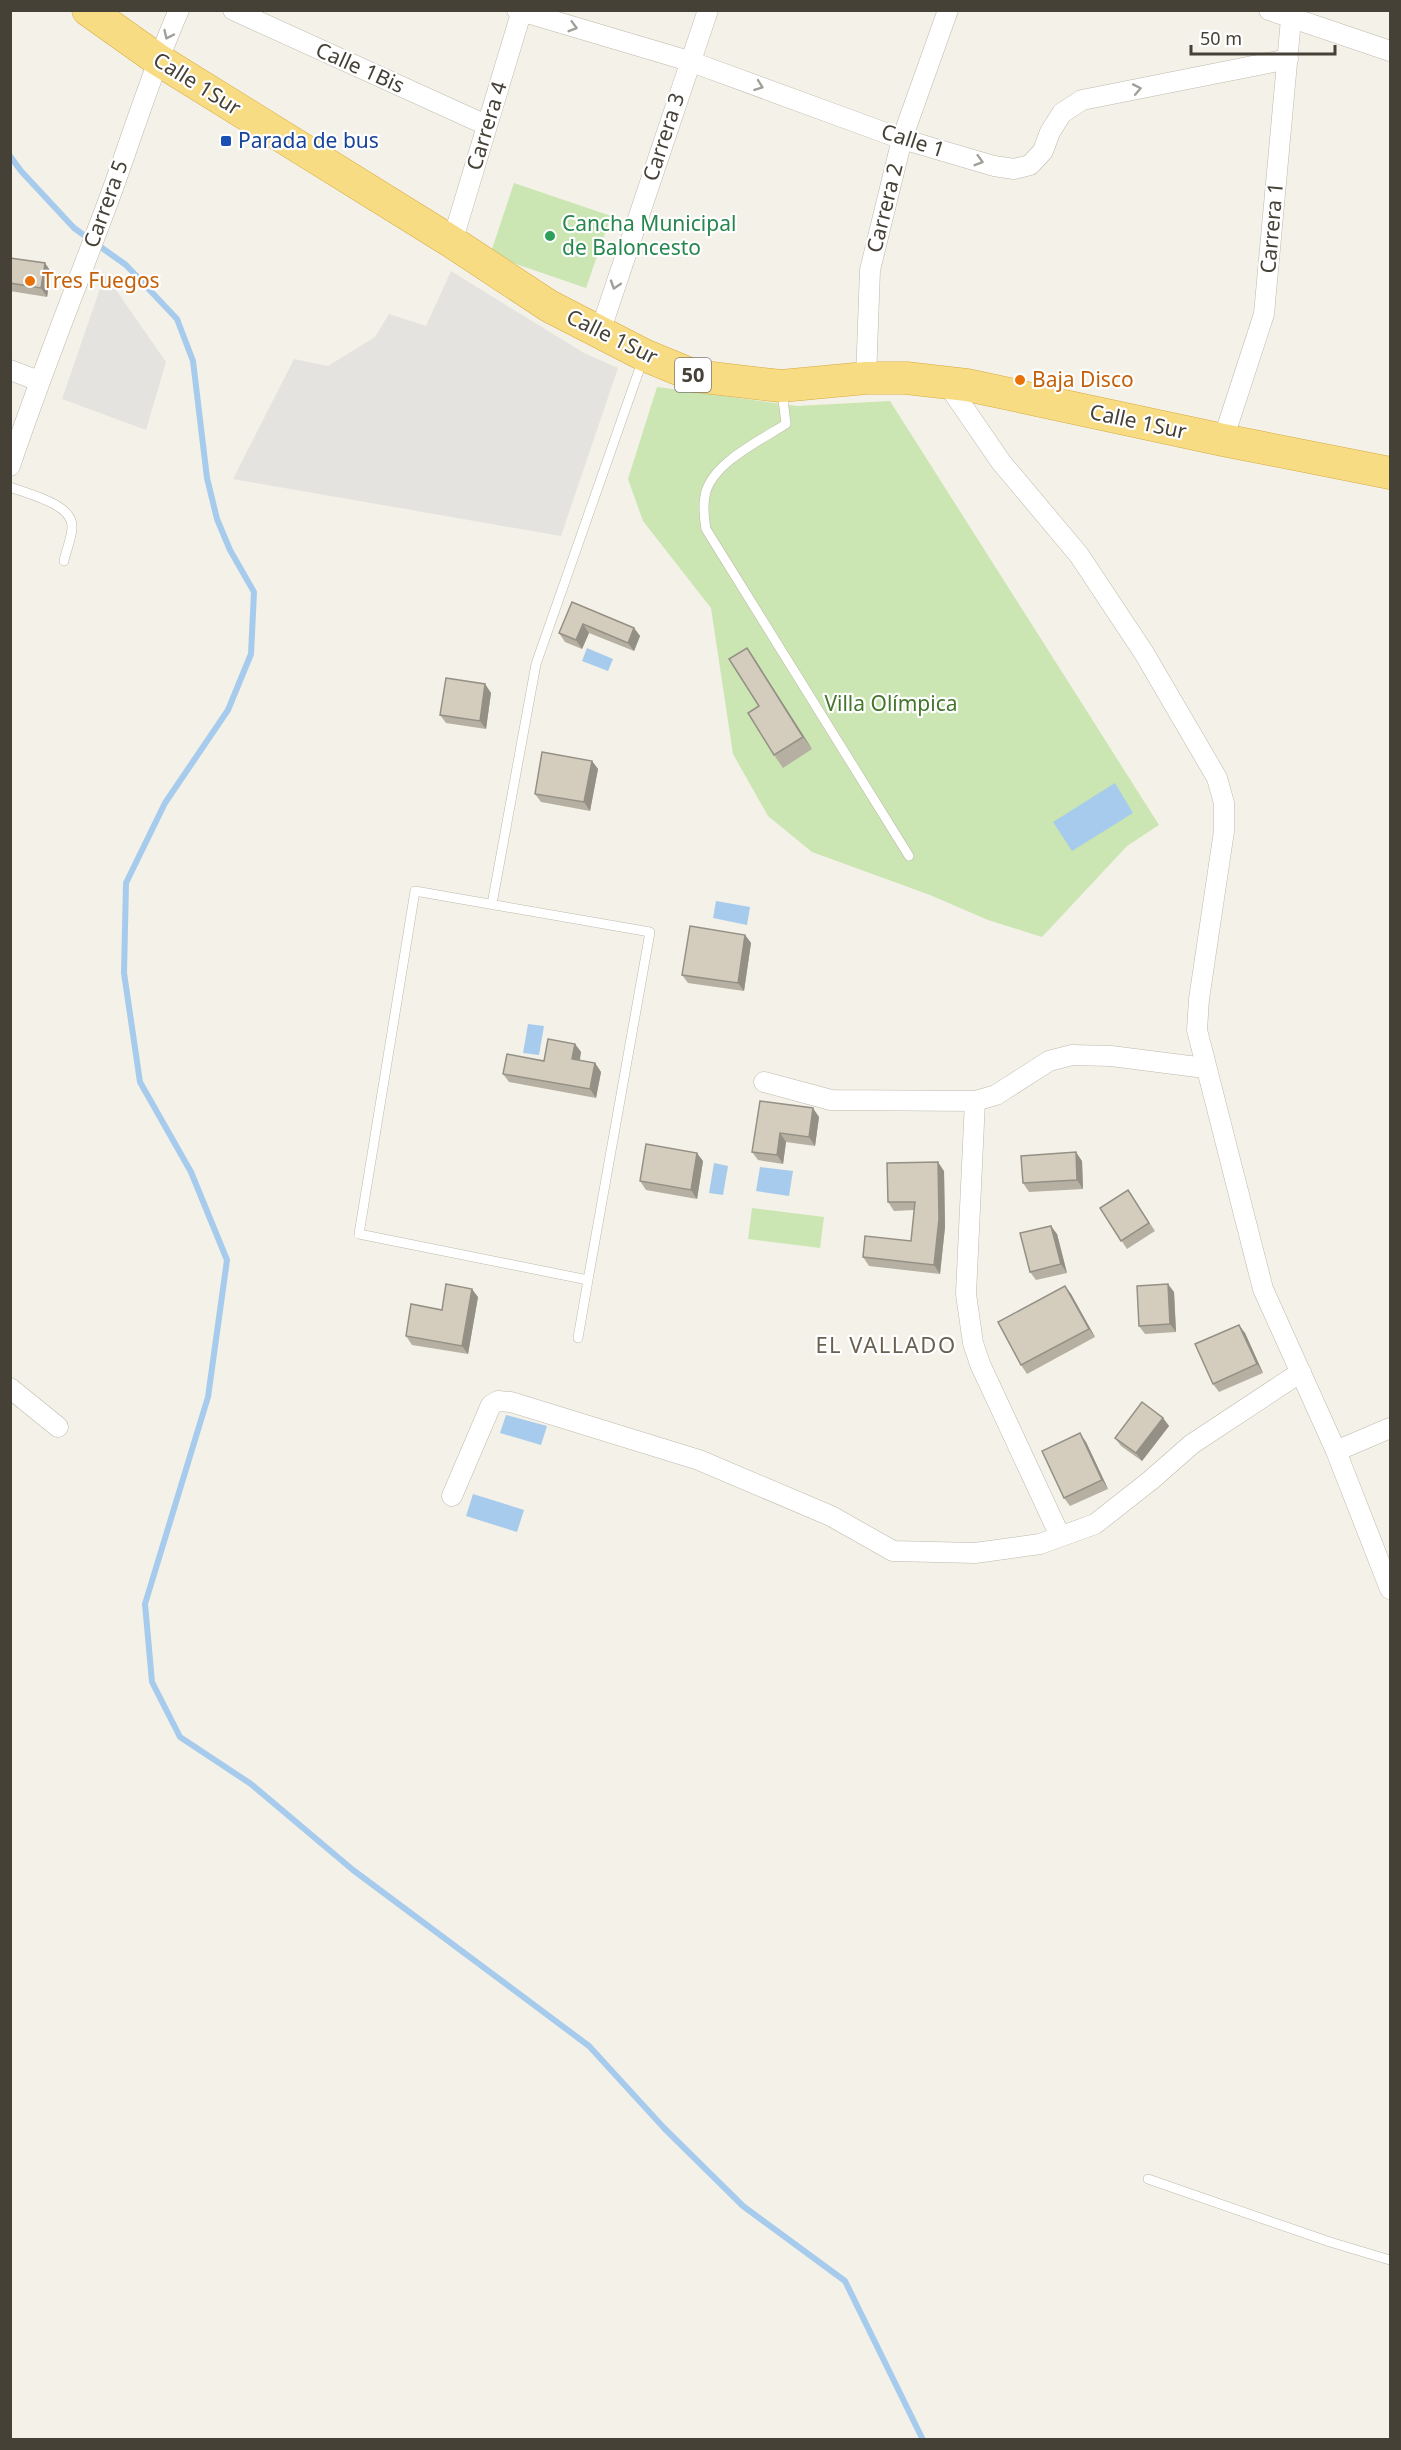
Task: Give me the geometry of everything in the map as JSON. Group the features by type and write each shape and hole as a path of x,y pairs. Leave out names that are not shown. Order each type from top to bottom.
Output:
{"highway":[{"name":"Calle 1Sur","path":"88,10 157,59 452,242 549,306 644,355 694,376 781,386 866,378 906,378 946,382 1390,473"}],"street":[{"name":"Carrera 5","path":"10,466 39,381 108,201 157,59 180,10"},
{"name":"Calle 1Bis","path":"233,10 486,126"},
{"name":"Carrera 3","path":"600,332 689,60 708,10"},
{"name":"Carrera 2","path":"866,378 870,270 902,139 948,10"},
{"path":"1269,10 1292,15 1390,51"},
{"name":"Carrera 4","path":"452,242 520,11"},
{"name":"Calle 1","path":"520,11 689,60 902,139 1014,170 1030,165 1043,151 1050,132 1062,113 1082,100 1288,59"},
{"name":"Carrera 1","path":"1223,440 1264,314 1292,15"},
{"path":"10,370 39,381"},
{"path":"946,382 1001,462 1079,555 1144,652 1217,778 1224,802 1224,831 1197,1030 1263,1289 1336,1451 1390,1589"},
{"path":"764,1083 831,1100 975,1101 996,1095 1049,1061 1072,1055 1111,1056 1206,1068"},
{"path":"975,1101 966,1294 973,1343 980,1364 1060,1536"},
{"path":"452,1496 491,1405 498,1401 511,1402 699,1460 831,1516 894,1551 975,1553 1040,1544 1095,1524 1192,1444 1301,1372"},
{"path":"10,1388 58,1427"},
{"path":"1336,1451 1390,1428"}],"lane":[{"path":"492,904 536,664 644,355"},
{"path":"781,386 786,424 726,463 712,479 705,495 706,529 909,856"},
{"path":"10,488 59,506 68,515 72,526 64,561"},
{"path":"578,1338 650,932 415,891 359,1234 588,1280"},
{"path":"1148,2179 1330,2242 1390,2260"}],"green space":[{"name":"Cancha Municipal de Baloncesto","path":"514,183 611,216 586,288 490,255"},
{"name":"Villa Olímpica","path":"657,387 797,406 890,401 1159,825 1127,846 1042,937 988,920 930,895 812,852 768,816 733,754 711,608 643,521 628,479"},
{"path":"752,1208 824,1217 820,1248 748,1239"}],"shaded area":[{"path":"451,271 584,353 618,368 561,536 233,479 294,359 328,366 375,337 389,314 426,326"},
{"path":"105,274 166,362 146,430 62,399"}],"water":[{"path":"587,648 613,659 608,671 582,661"},
{"path":"1115,783 1133,813 1072,851 1053,822"},
{"path":"716,901 750,907 747,925 713,918"},
{"path":"528,1024 544,1026 539,1055 523,1053"},
{"path":"714,1163 728,1166 723,1195 709,1193"},
{"path":"760,1167 793,1171 789,1196 756,1191"},
{"path":"506,1415 547,1426 541,1445 500,1433"},
{"path":"473,1494 524,1510 517,1532 466,1516"}],"building":[{"path":"10,258 45,263 41,288 10,283"},
{"path":"572,602 634,628 628,643 583,624 576,640 559,633"},
{"path":"747,648 803,737 774,755 748,713 759,706 729,659"},
{"path":"446,678 485,684 480,721 440,715"},
{"path":"542,752 592,761 584,802 535,794"},
{"path":"690,926 745,935 738,983 682,975"},
{"path":"548,1039 575,1044 572,1059 595,1063 590,1089 503,1074 507,1054 544,1061"},
{"path":"760,1101 813,1108 809,1137 780,1133 777,1155 752,1152"},
{"path":"646,1144 697,1153 691,1190 640,1181"},
{"path":"1076,1152 1077,1180 1023,1183 1021,1156"},
{"path":"938,1162 939,1219 934,1265 863,1257 865,1236 911,1241 915,1202 888,1202 887,1163"},
{"path":"1128,1190 1149,1223 1121,1241 1100,1208"},
{"path":"1051,1226 1061,1264 1030,1272 1020,1233"},
{"path":"446,1284 472,1289 462,1346 406,1336 411,1304 442,1310"},
{"path":"1168,1284 1170,1324 1139,1326 1137,1286"},
{"path":"1065,1286 1089,1329 1021,1365 998,1322"},
{"path":"1239,1325 1257,1364 1213,1384 1195,1344"},
{"path":"1142,1402 1163,1418 1136,1453 1115,1438"},
{"path":"1080,1433 1102,1480 1064,1498 1042,1451"}],"waterway":[{"path":"10,156 74,228 126,265 177,319 193,361 207,478 217,519 230,550 254,592 251,654 228,710 165,803 126,883 124,973 140,1082 191,1172 227,1260 208,1397 145,1604 152,1682 180,1737 251,1784 353,1870 589,2046 664,2128 743,2206 845,2281 923,2440"}],"place":[{"name":"Parada de bus","path":"226,141"},
{"name":"Cancha Municipal de Baloncesto","path":"550,236"},
{"name":"Tres Fuegos","path":"30,281"},
{"name":"Baja Disco","path":"1020,380"}],"district":[{"name":"EL VALLADO","path":"886,1345"}]}
